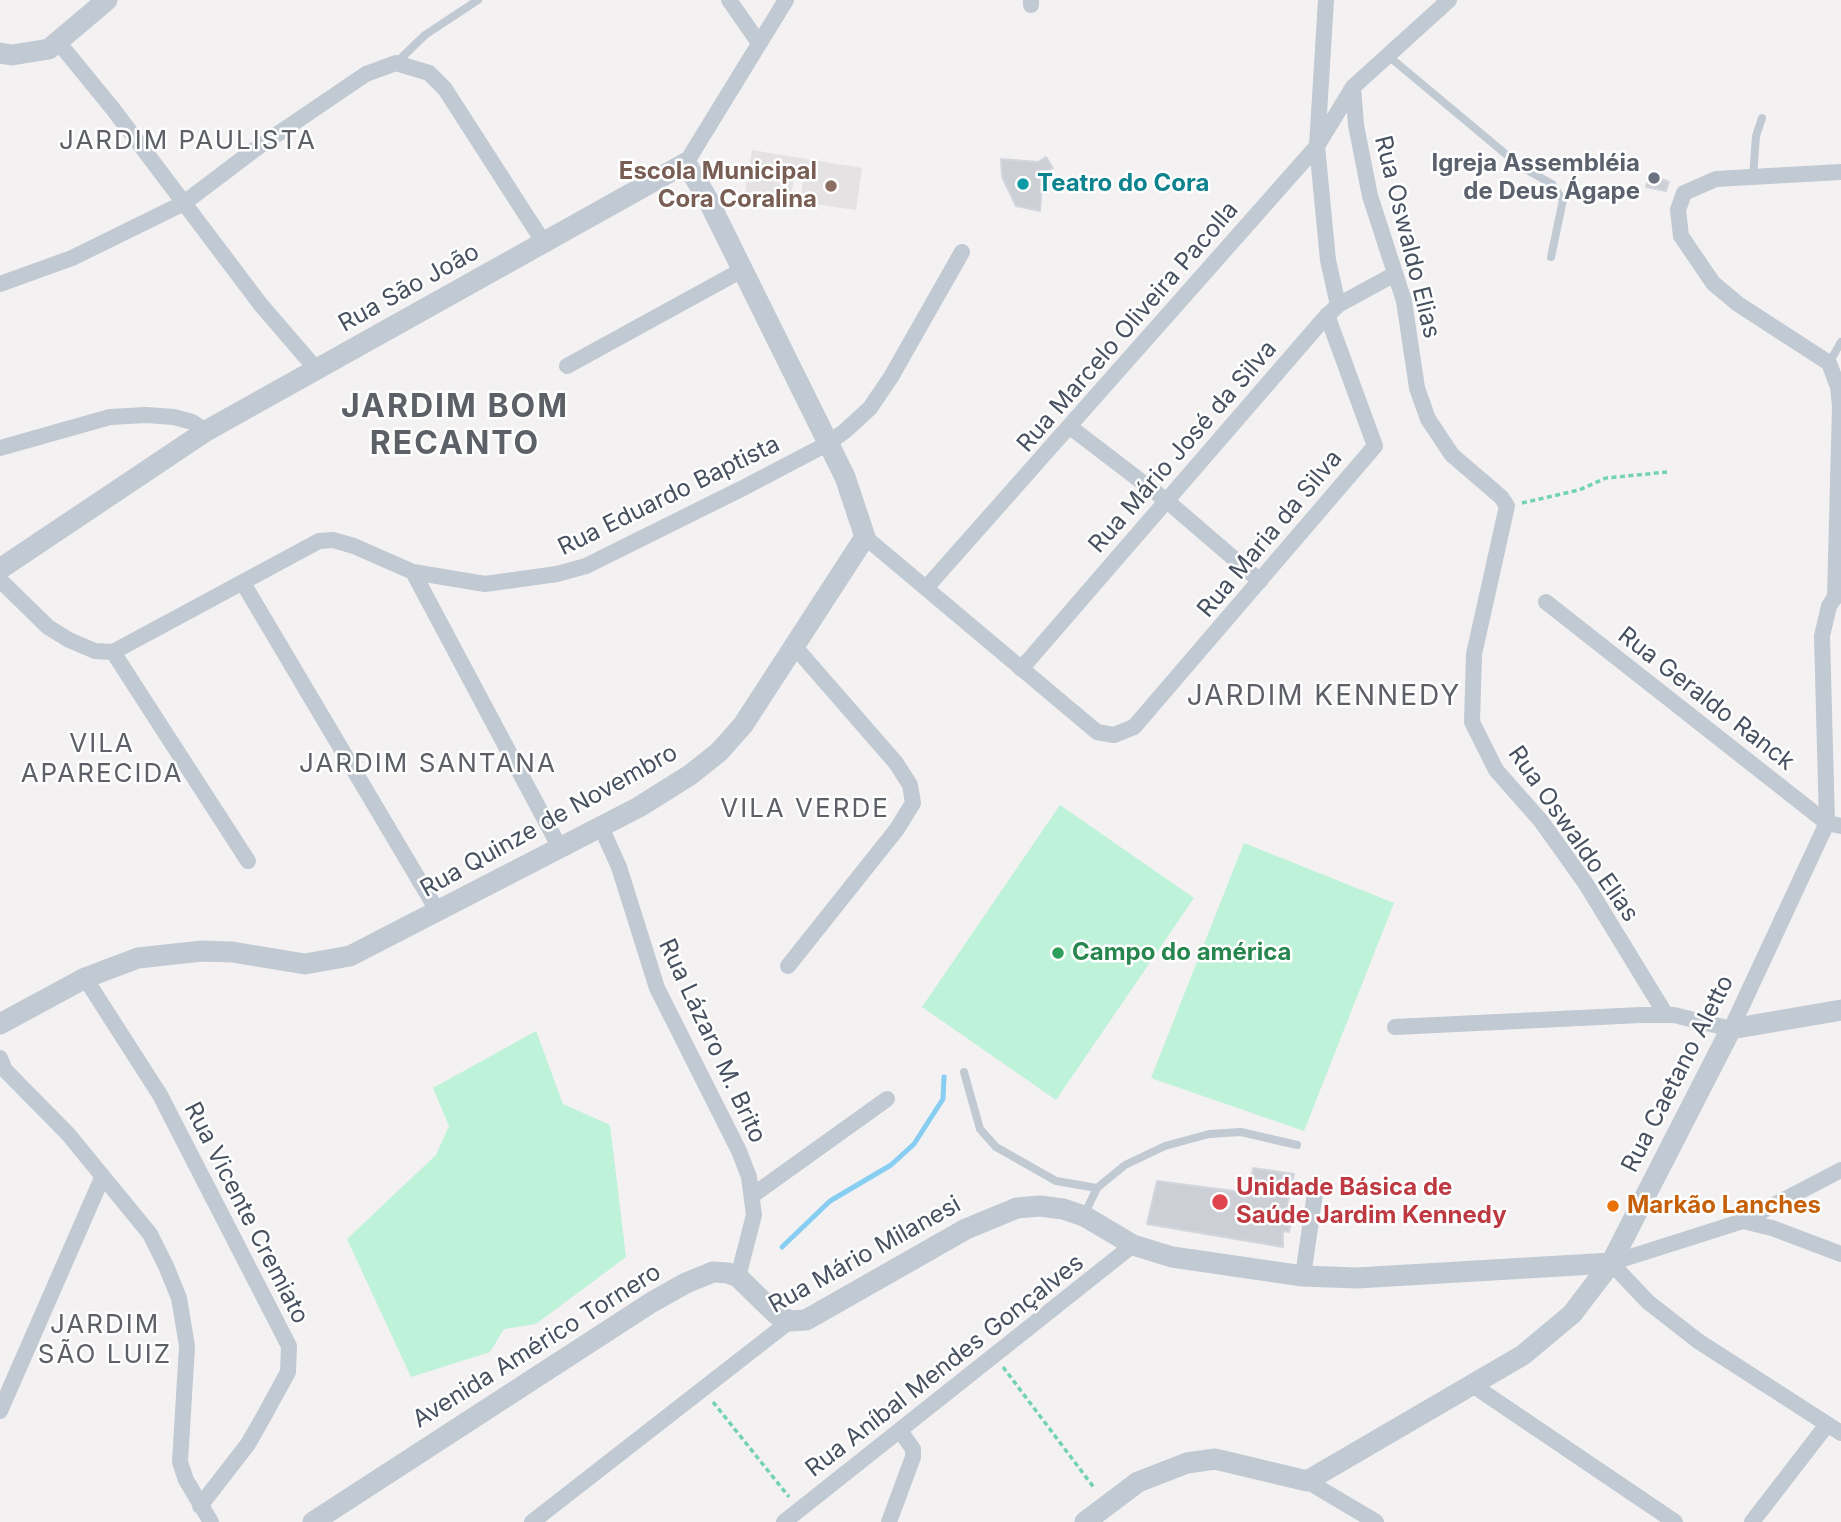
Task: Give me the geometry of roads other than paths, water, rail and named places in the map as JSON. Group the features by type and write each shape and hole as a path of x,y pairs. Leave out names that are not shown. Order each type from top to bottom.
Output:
{"street":[{"path":"4,49 49,49 60,43 107,0"},
{"path":"729,0 759,43"},
{"name":"Rua São João","path":"0,569 206,431 686,163 786,0"},
{"name":"Rua Maria da Silva","path":"1021,669 1097,732 1114,735 1134,727 1375,446 1333,310 1317,146 1326,0"},
{"name":"Rua Marcelo Oliveira Pacolla","path":"926,588 1317,146 1353,87 1386,54 1449,0"},
{"path":"60,43 261,305 317,370"},
{"path":"0,284 72,258 184,203 254,149 366,74 396,63 429,73 444,89 544,243"},
{"name":"Rua Oswaldo Elias","path":"1353,87 1356,125 1370,196 1404,301 1417,387 1428,419 1452,455 1501,497 1507,506 1474,654 1472,723 1496,769 1541,821 1586,884 1666,1015"},
{"path":"686,163 743,270 853,496 865,537 1021,669"},
{"path":"1829,363 1738,304 1713,283 1681,236 1678,210 1684,193 1716,179 1841,172"},
{"name":"Rua Eduardo Baptista","path":"113,652 243,583 283,558 319,541 333,540 354,546 413,572 485,584 557,575 586,566 827,444 870,408 891,377 962,252"},
{"path":"566,366 743,270"},
{"name":"Rua Mário José da Silva","path":"1021,669 1333,310 1395,274"},
{"name":"Rua Caetano Aletto","path":"1307,1481 1474,1386 1523,1354 1572,1314 1612,1263 1834,825 1822,636 1825,616 1838,596 1840,406 1838,387 1829,363"},
{"path":"0,448 110,417 174,417 192,422 206,431"},
{"path":"1070,427 1167,501 1260,581"},
{"name":"Rua Quinze de Novembro","path":"0,1024 85,978 138,958 202,951 252,954 305,964 332,962 366,949 601,827 690,775 719,752 743,725 865,537"},
{"path":"413,572 560,848"},
{"path":"0,580 48,626 69,640 95,651 113,652 248,861"},
{"path":"243,583 438,912"},
{"name":"Rua Geraldo Ranck","path":"1546,602 1834,825"},
{"path":"788,966 897,829 913,803 909,785 896,763 795,647"},
{"name":"Rua Lázaro M. Brito","path":"601,827 618,866 657,988 739,1151 753,1195 754,1215 738,1277"},
{"name":"Rua Vicente Cremiato","path":"85,978 160,1095 289,1346 288,1372 264,1416 248,1444 200,1506"},
{"path":"1395,1027 1497,1019 1666,1015 1731,1030 1841,1010"},
{"path":"0,1058 5,1070 68,1134 150,1234 179,1298 187,1346 179,1455 186,1480 211,1522"},
{"path":"0,1085 23,1091"},
{"path":"753,1195 887,1099"},
{"name":"Rua Mário Milanesi","path":"532,1522 790,1321 806,1320 996,1214 1040,1206 1084,1216 1133,1245 1172,1257 1303,1276 1357,1278 1612,1263 1743,1221 1841,1170"},
{"path":"0,1411 102,1178"},
{"path":"1303,1276 1316,1185"},
{"path":"1743,1221 1772,1228 1841,1254"},
{"name":"Rua Aníbal Mendes Gonçalves","path":"784,1522 901,1432 1133,1245"},
{"path":"1612,1263 1648,1302 1698,1341 1834,1429 1752,1522"},
{"name":"Avenida Américo Tornero","path":"313,1522 652,1302 713,1272 738,1277"},
{"path":"738,1277 776,1314 790,1321"},
{"path":"1474,1386 1675,1522"},
{"path":"889,1522 913,1457 913,1449 901,1432"},
{"path":"1085,1522 1138,1482 1163,1470 1214,1459 1307,1481 1376,1522"}],"lane":[{"path":"396,63 425,35 478,0"},
{"path":"1386,54 1520,166 1552,184 1563,200 1551,257"},
{"path":"1753,177 1756,136 1762,118"},
{"path":"1829,363 1841,342"},
{"path":"964,1072 980,1129 996,1147 1056,1181 1097,1188"},
{"path":"1084,1216 1097,1188 1125,1165 1165,1146 1209,1134 1241,1132 1297,1144"}],"waterway":[{"path":"782,1247 830,1201 891,1165 914,1144 943,1099 944,1077"}],"place":[{"name":"Igreja Assembléia de Deus Ágape","path":"1654,178"},
{"name":"Teatro do Cora","path":"1023,184"},
{"name":"Escola Municipal Cora Coralina","path":"831,186"},
{"name":"Campo do américa","path":"1058,953"},
{"name":"Unidade Básica de Saúde Jardim Kennedy","path":"1220,1202"},
{"name":"Markão Lanches","path":"1613,1206"}],"district":[{"name":"JARDIM PAULISTA","path":"188,141"},
{"name":"JARDIM BOM RECANTO","path":"455,426"},
{"name":"JARDIM KENNEDY","path":"1324,697"},
{"name":"VILA APARECIDA","path":"102,759"},
{"name":"JARDIM SANTANA","path":"428,764"},
{"name":"VILA VERDE","path":"805,809"},
{"name":"JARDIM SÃO LUIZ","path":"105,1340"}]}
